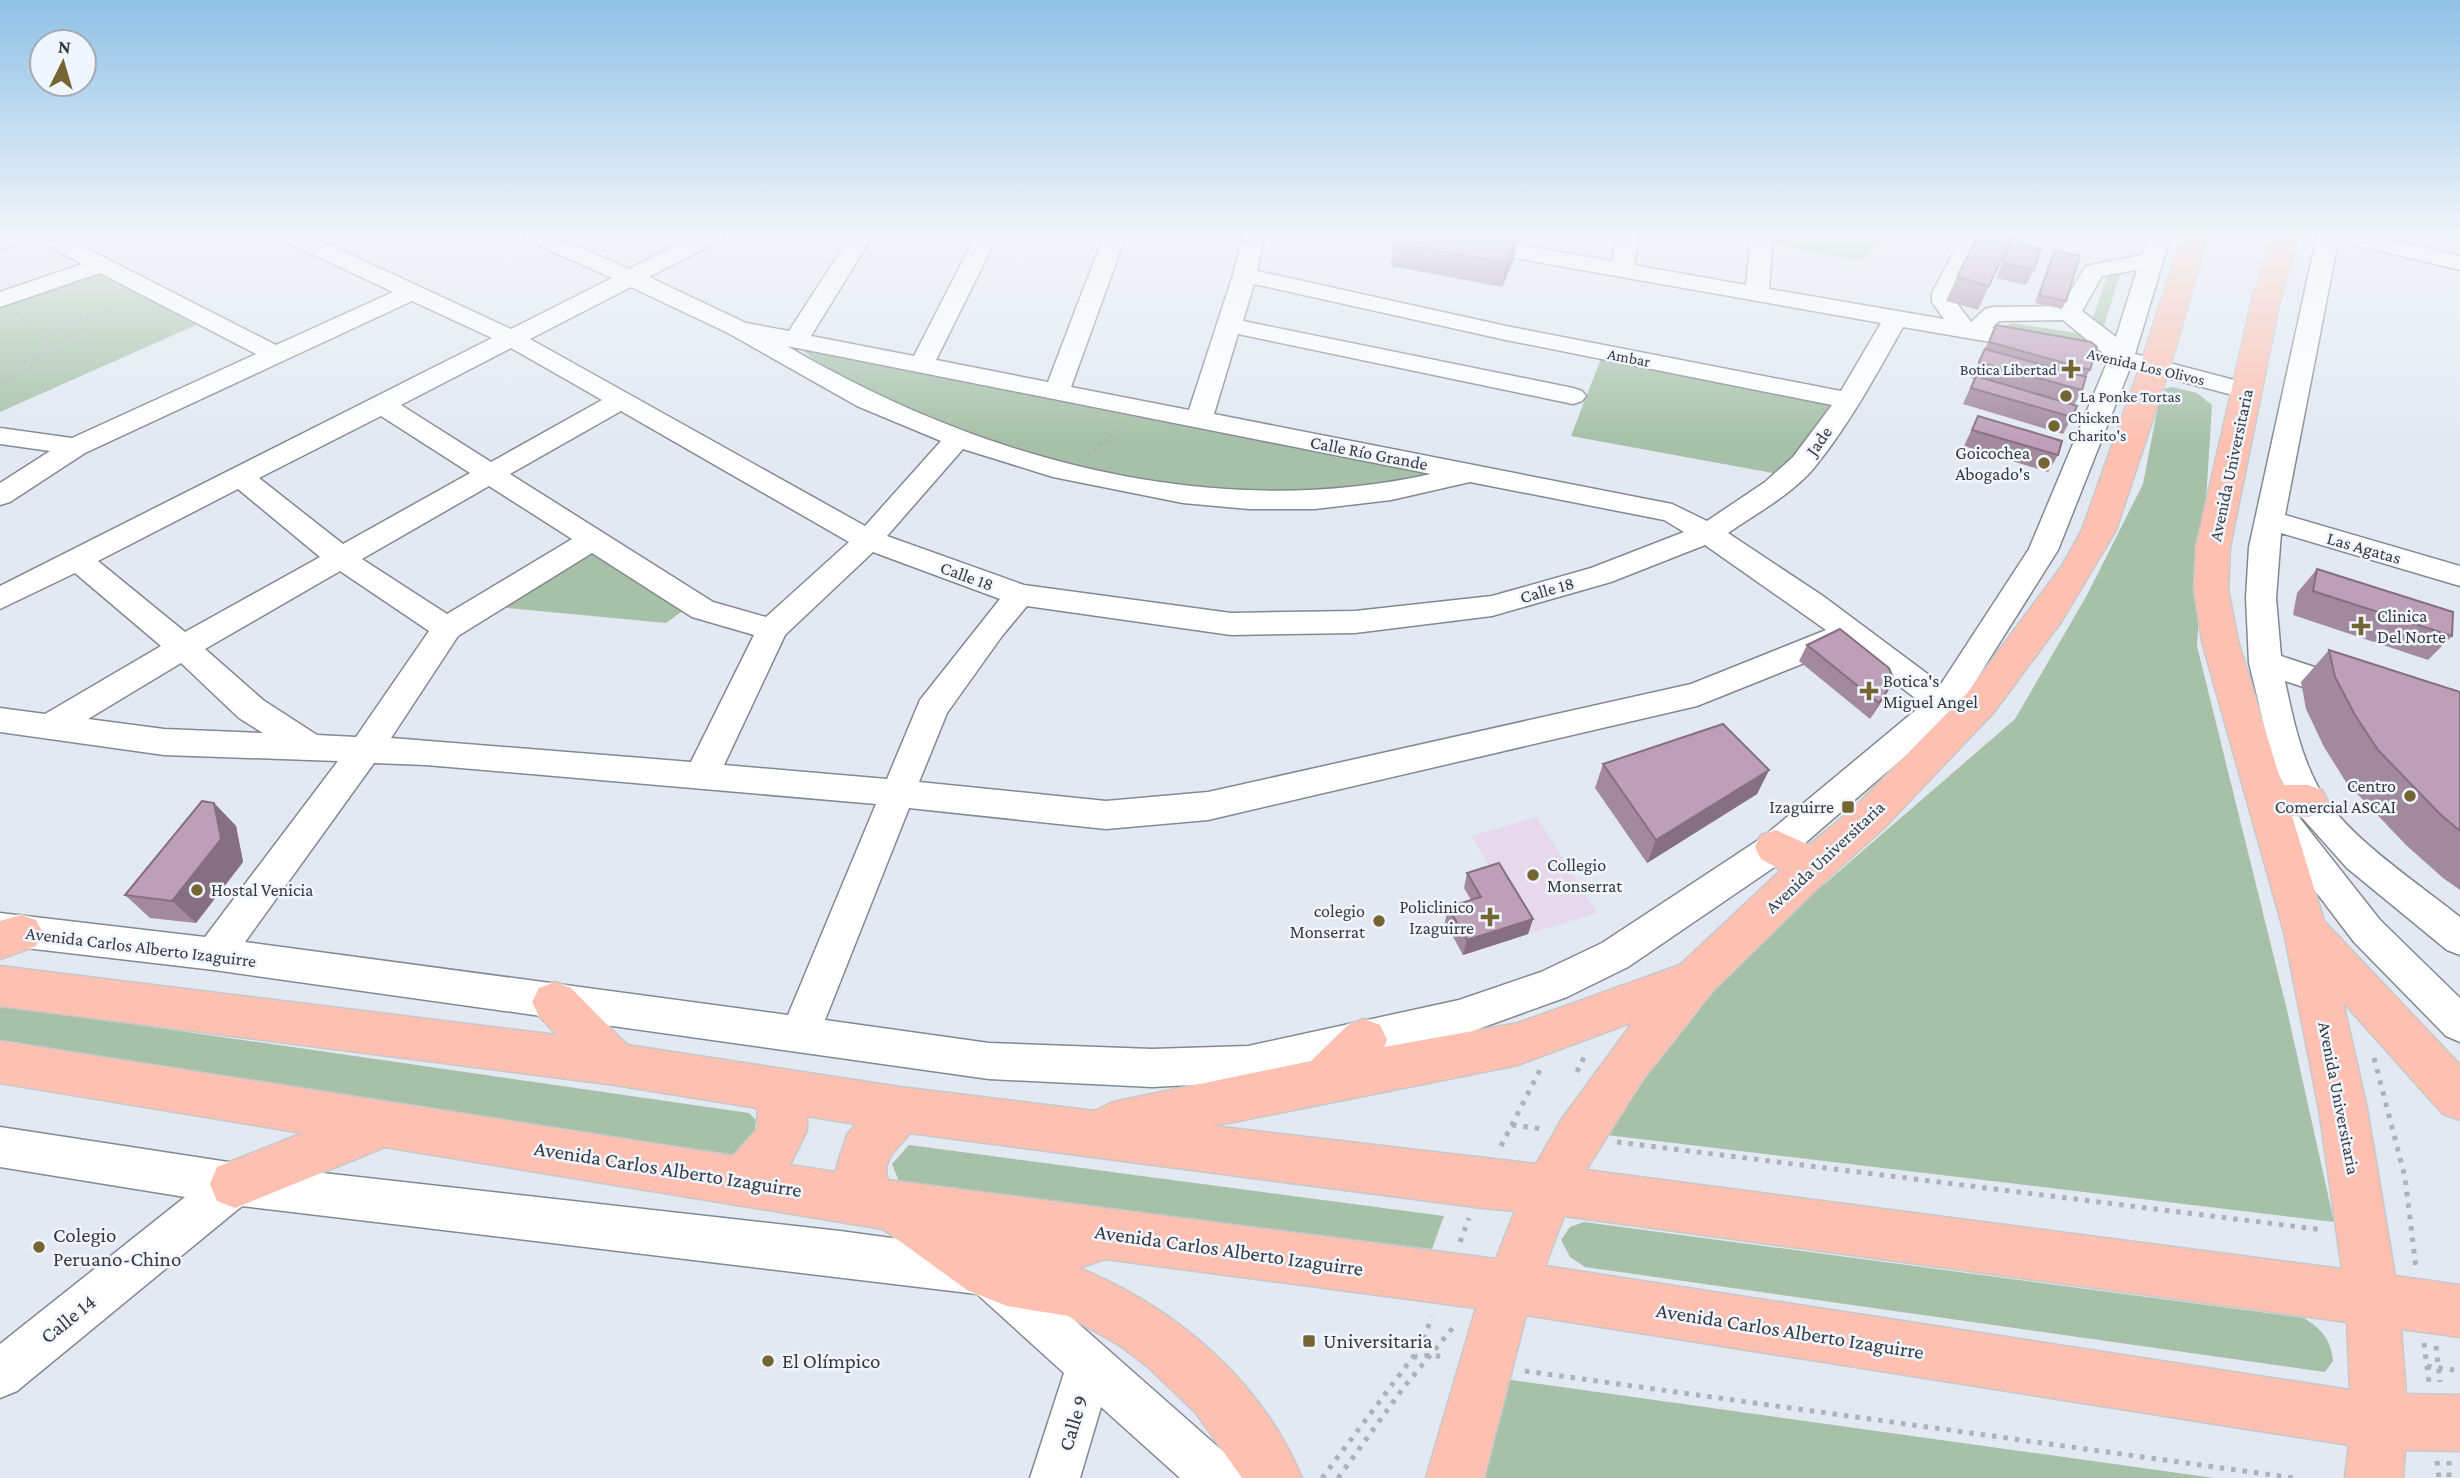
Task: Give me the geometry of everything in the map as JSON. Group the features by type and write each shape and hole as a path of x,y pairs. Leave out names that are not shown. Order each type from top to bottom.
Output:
{"main road":[{"name":"Avenida Universitaria","path":"1455,1478 1494,1329 1513,1287 1549,1190 1578,1135 1625,1066 1696,978 1812,867 1869,818 1981,702 2049,613 2099,530 2133,360 2161,304"},
{"name":"Avenida Universitaria","path":"2265,304 2213,547 2211,589 2220,641 2306,932 2343,1109 2369,1273 2380,1422 2374,1478"},
{"path":"2266,800 2308,801"},
{"path":"1776,848 1812,867"},
{"path":"2306,932 2460,1098"},
{"path":"1076,1132 1324,1080 1518,1044 1696,978"},
{"path":"0,985 615,1064 900,1109 1076,1132 1491,1166 1549,1190 2369,1273 2438,1298"},
{"path":"555,1002 615,1064"},
{"path":"1324,1080 1364,1040"},
{"name":"Avenida Carlos Alberto Izaguirre","path":"0,1062 741,1182 1105,1234 1438,1298 1513,1287 2380,1422 2452,1422"},
{"path":"741,1182 776,1145 783,1129 785,1111 772,1090"},
{"path":"900,1109 864,1152 859,1170 882,1202 987,1273 1076,1293 1140,1326 1198,1375 1261,1455 1273,1478"},
{"path":"235,1184 387,1123"},
{"path":"987,1273 1105,1234"}],"street":[{"path":"177,304 276,355"},
{"path":"0,496 75,447 386,304"},
{"name":"Calle 18","path":"441,304 513,339 623,399 867,540 1020,596 1231,624 1355,622 1492,606 1601,575 1709,533"},
{"path":"7,587 76,559 242,478 579,304"},
{"path":"687,304 739,329 864,400 957,439 1067,474 1171,494 1275,500 1380,493 1473,474"},
{"path":"797,338 818,304"},
{"path":"922,364 952,304"},
{"path":"1057,391 1089,304"},
{"path":"1199,419 1236,304"},
{"name":"Ambar","path":"1375,304 1506,333 1849,400"},
{"path":"1812,304 2055,346"},
{"path":"1946,304 1969,331"},
{"path":"2069,313 2074,304"},
{"name":"Avenida Universitaria","path":"1364,1040 1459,1018 1553,985 1615,955 1776,848 1945,704 2043,550 2133,360 2144,304"},
{"path":"2314,304 2269,520 2260,587 2265,663 2278,724 2308,801 2337,834 2460,939"},
{"path":"1969,331 1993,314 2069,313 2133,360"},
{"name":"Jade","path":"1709,533 1775,488 1803,463 1849,400 1895,319"},
{"path":"1229,325 1573,396"},
{"name":"Calle Río Grande","path":"739,329 797,338 1473,474 1653,507 1672,513 1709,533 1850,632 1945,704"},
{"path":"1482,377 1506,333"},
{"name":"Avenida Los Olivos","path":"2081,351 2133,360 2248,391"},
{"path":"51,726 183,647 623,399"},
{"path":"382,405 703,610 772,629"},
{"path":"0,436 75,447"},
{"path":"702,775 772,629 867,540 957,439"},
{"path":"1354,450 1355,468 1361,479 1380,493"},
{"path":"242,478 342,559 447,628"},
{"name":"Las Agatas","path":"2269,520 2460,576"},
{"path":"214,954 365,750 447,628 592,540"},
{"path":"76,559 183,647 251,709 311,748"},
{"path":"799,1036 932,709 991,628 1020,596"},
{"path":"0,720 164,742 365,750 702,775 1106,815 1208,806 1697,694 1850,632"},
{"path":"2265,663 2382,701"},
{"path":"2266,800 2367,931 2460,1024"},
{"path":"2306,932 2367,931"},
{"name":"Avenida Carlos Alberto Izaguirre","path":"7,934 214,954 989,1061 1152,1068 1248,1064 1364,1040"},
{"path":"0,1147 235,1184 840,1253 987,1273 1217,1478"},
{"name":"Calle 14","path":"0,1374 235,1184"},
{"name":"Calle 9","path":"1055,1478 1103,1379"}],"path":[{"path":"10,304 16,315 49,332"},
{"path":"75,326 82,329 81,336 64,345 50,346 40,342 49,332 75,326 116,304"},
{"path":"0,383 22,374 50,346"},
{"path":"1067,474 1144,408"},
{"path":"1322,1478 1413,1357 1491,1166 1541,1069 1546,1034"},
{"path":"1606,1141 2333,1231 2369,1273 2438,1298 2439,1368 2452,1422"},
{"path":"1413,1357 1433,1355 1484,1365 2294,1478"},
{"path":"2427,1366 2460,1371"}],"shaded area":[{"name":"Collegio Monserrat","path":"1537,817 1597,913 1528,934 1472,836"}],"green space":[{"path":"0,304 158,304 196,325 0,412"},
{"path":"2098,304 2111,304 2103,329 2092,320"},
{"path":"2012,323 2083,334 2094,342 2003,327"},
{"path":"790,341 1445,472 1367,489 1272,495 1163,486 1073,468 964,432 837,377"},
{"path":"1602,356 1836,402 1778,474 1571,436"},
{"path":"2173,387 2197,393 2212,405 2197,646 2287,1010 2334,1222 1607,1135 1695,1003 1821,887 2015,719 2087,595 2143,484 2160,395 2163,389"},
{"path":"592,547 684,610 666,623 497,607"},
{"path":"0,1005 749,1113 756,1120 754,1137 736,1155 0,1045"},
{"path":"909,1145 1444,1216 1432,1249 900,1184 892,1164"},
{"path":"1584,1222 2304,1318 2324,1336 2333,1361 2325,1372 1585,1267 1570,1257 1561,1240 1570,1227"},
{"path":"1504,1379 2214,1478 1483,1478"}],"building":[{"path":"1996,325 2091,342 2097,347 2090,370 1989,342"},
{"path":"1985,349 2086,377 2082,390 1979,362"},
{"path":"1976,376 2077,406 2072,417 1971,388"},
{"path":"1978,416 2062,441 2058,455 1972,430"},
{"path":"2317,569 2453,612 2452,636 2313,591"},
{"path":"1840,629 1889,668 1894,680 1879,703 1807,645"},
{"path":"2329,650 2460,692 2460,831 2378,750 2335,677"},
{"path":"1723,724 1769,770 1656,840 1603,764"},
{"path":"202,801 214,803 221,839 172,901 125,895"},
{"path":"1499,863 1533,919 1467,940 1448,907 1481,897 1467,873"}],"place":[{"name":"Botica Libertad","path":"2071,369"},
{"name":"La Ponke Tortas","path":"2066,396"},
{"name":"Chicken Charito's","path":"2054,426"},
{"name":"Goicochea Abogado's","path":"2044,463"},
{"name":"Clinica Del Norte","path":"2361,626"},
{"name":"Botica's Miguel Angel","path":"1869,691"},
{"name":"Centro Comercial ASCAI","path":"2410,796"},
{"name":"Izaguirre","path":"1848,807"},
{"name":"Collegio Monserrat","path":"1533,875"},
{"name":"Hostal Venicia","path":"197,890"},
{"name":"Policlinico Izaguirre","path":"1490,917"},
{"name":"colegio Monserrat","path":"1379,921"},
{"name":"Colegio Peruano-Chino","path":"39,1247"},
{"name":"Universitaria","path":"1309,1341"},
{"name":"El Olímpico","path":"768,1361"}]}
